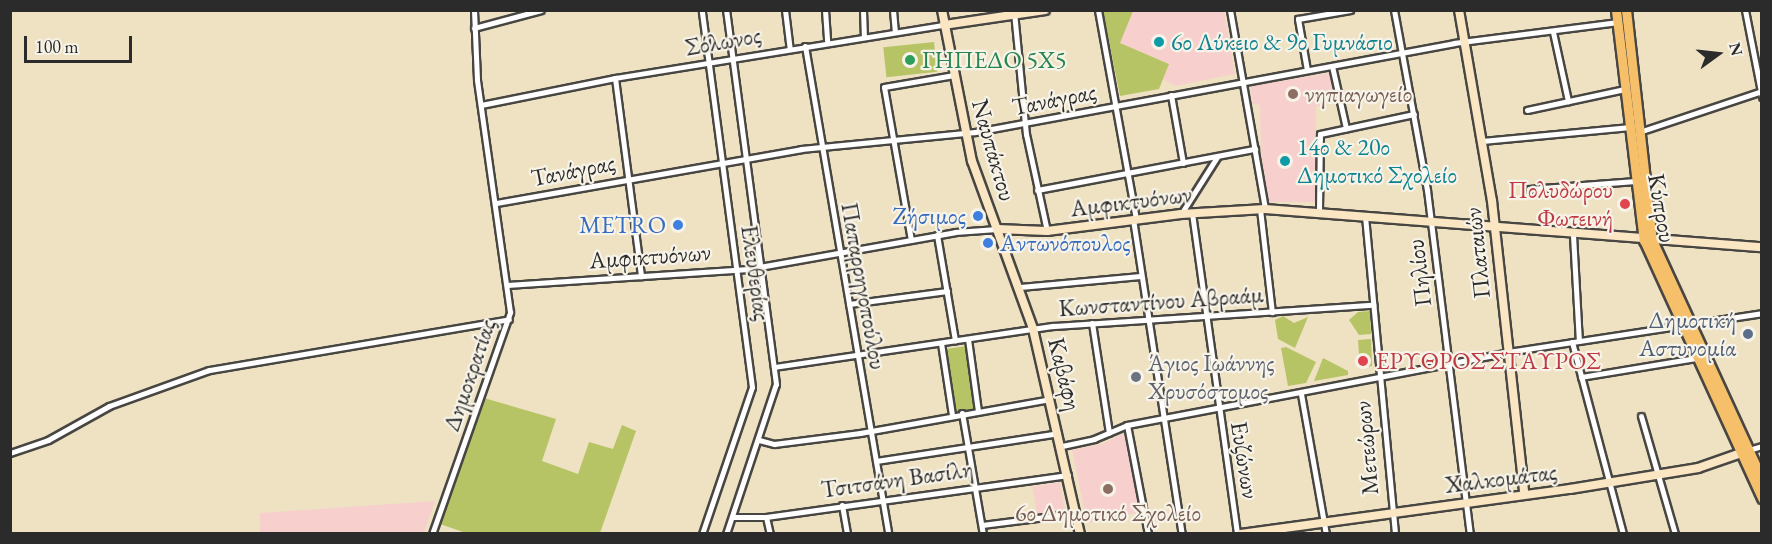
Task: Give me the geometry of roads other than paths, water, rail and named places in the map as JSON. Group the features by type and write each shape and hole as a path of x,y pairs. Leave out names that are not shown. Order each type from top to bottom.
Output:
{"main road":[{"name":"Κύπρου","path":"1616,10 1636,181 1648,240 1684,325 1744,452 1761,498"},
{"name":"Κύπρου","path":"1626,10 1648,240"},
{"name":"Κύπρου","path":"1684,325 1696,358 1744,452 1761,479"}],"street":[{"name":"Δημοκρατίας","path":"432,534 509,319 507,285 481,105 474,10"},
{"path":"474,28 541,10"},
{"name":"Ελευθερίας","path":"702,10 752,390 702,534"},
{"name":"Ελευθερίας","path":"726,10 774,367 775,392 726,534"},
{"path":"785,10 790,49"},
{"path":"825,10 827,42"},
{"path":"862,10 864,36"},
{"path":"893,10 895,32"},
{"name":"Ναυπάκτου","path":"942,10 966,132 997,229"},
{"name":"Σόλωνος","path":"481,105 615,78 733,61 827,42 1014,12 1045,10"},
{"path":"1098,10 1128,172 1146,321 1182,534"},
{"path":"1230,10 1255,149 1272,312"},
{"path":"1307,70 1298,19 1350,10"},
{"name":"Πηλίου","path":"1394,10 1414,114 1431,222 1463,501 1470,534"},
{"name":"Πλαταιών","path":"1459,10 1482,141 1494,228 1524,493"},
{"path":"1639,132 1761,93 1745,10"},
{"path":"1014,12 1026,123 1037,190 1047,231"},
{"name":"Τανάγρας","path":"496,203 629,177 723,164 822,146 966,132 1026,123 1242,80 1465,42 1618,22"},
{"path":"1553,32 1568,101"},
{"name":"Παπαρρηγοπούλου","path":"805,46 888,534"},
{"path":"1332,66 1346,128"},
{"path":"911,240 885,85 954,75"},
{"path":"615,78 641,276"},
{"path":"1527,110 1625,88"},
{"path":"1171,94 1184,163"},
{"path":"1319,211 1320,134 1414,114"},
{"path":"1482,141 1630,127"},
{"path":"1037,190 1255,149"},
{"path":"1181,214 1217,157"},
{"path":"1528,189 1636,181"},
{"name":"Αμφικτυόνων","path":"507,285 737,270 937,235 997,229 1047,231 1181,214 1263,209 1319,211 1573,235 1761,247"},
{"name":"Ευζώνων","path":"1192,213 1239,534"},
{"name":"Μετεώρων","path":"1365,216 1390,512 1395,534"},
{"name":"Καβάφη","path":"997,229 1034,329 1052,398 1080,534"},
{"path":"937,235 955,340"},
{"path":"1573,235 1579,341"},
{"path":"1020,287 1140,276"},
{"path":"849,304 947,291"},
{"name":"Κωνσταντίνου Αβραάμ","path":"774,367 1034,329 1092,323 1206,318 1373,305"},
{"path":"1062,446 1109,433 1127,425 1447,366 1507,352 1761,313"},
{"path":"10,453 48,440 109,406 209,370 509,319"},
{"path":"1092,323 1109,433"},
{"path":"968,339 978,411"},
{"path":"1572,342 1623,534"},
{"path":"941,343 952,415"},
{"path":"1581,377 1696,358"},
{"path":"1301,394 1326,534"},
{"path":"759,440 774,444 1052,398"},
{"path":"962,413 983,534"},
{"path":"1641,416 1675,534"},
{"path":"1127,425 1148,534"},
{"path":"876,461 1059,432"},
{"name":"Χαλκομάτας","path":"1239,534 1463,501 1608,483 1698,468 1761,447"},
{"name":"Τσιτσάνη Βασίλη","path":"732,517 766,517 975,486 1068,475"},
{"path":"842,505 847,534"},
{"path":"982,525 1076,513"},
{"path":"766,517 770,534"}],"place":[{"name":"6ο Λύκειο & 9ο Γυμνάσιο","path":"1159,42"},
{"name":"ΓΗΠΕΔΟ 5X5","path":"910,60"},
{"name":"νηπιαγωγείο","path":"1293,94"},
{"name":"14ο & 20ο Δημοτικό Σχολείο","path":"1285,161"},
{"name":"Πολυδώρου Φωτεινή","path":"1625,204"},
{"name":"Ζήσιμος","path":"978,216"},
{"name":"METRO","path":"678,225"},
{"name":"Αντωνόπουλος","path":"988,243"},
{"name":"Δημοτική Αστυνομία","path":"1748,334"},
{"name":"ΕΡΥΘΡΟΣ ΣΤΑΥΡΟΣ","path":"1363,361"},
{"name":"Άγιος Ιωάννης Χρυσόστομος","path":"1136,377"},
{"name":"6ο Δημοτικό Σχολείο","path":"1108,489"}]}
